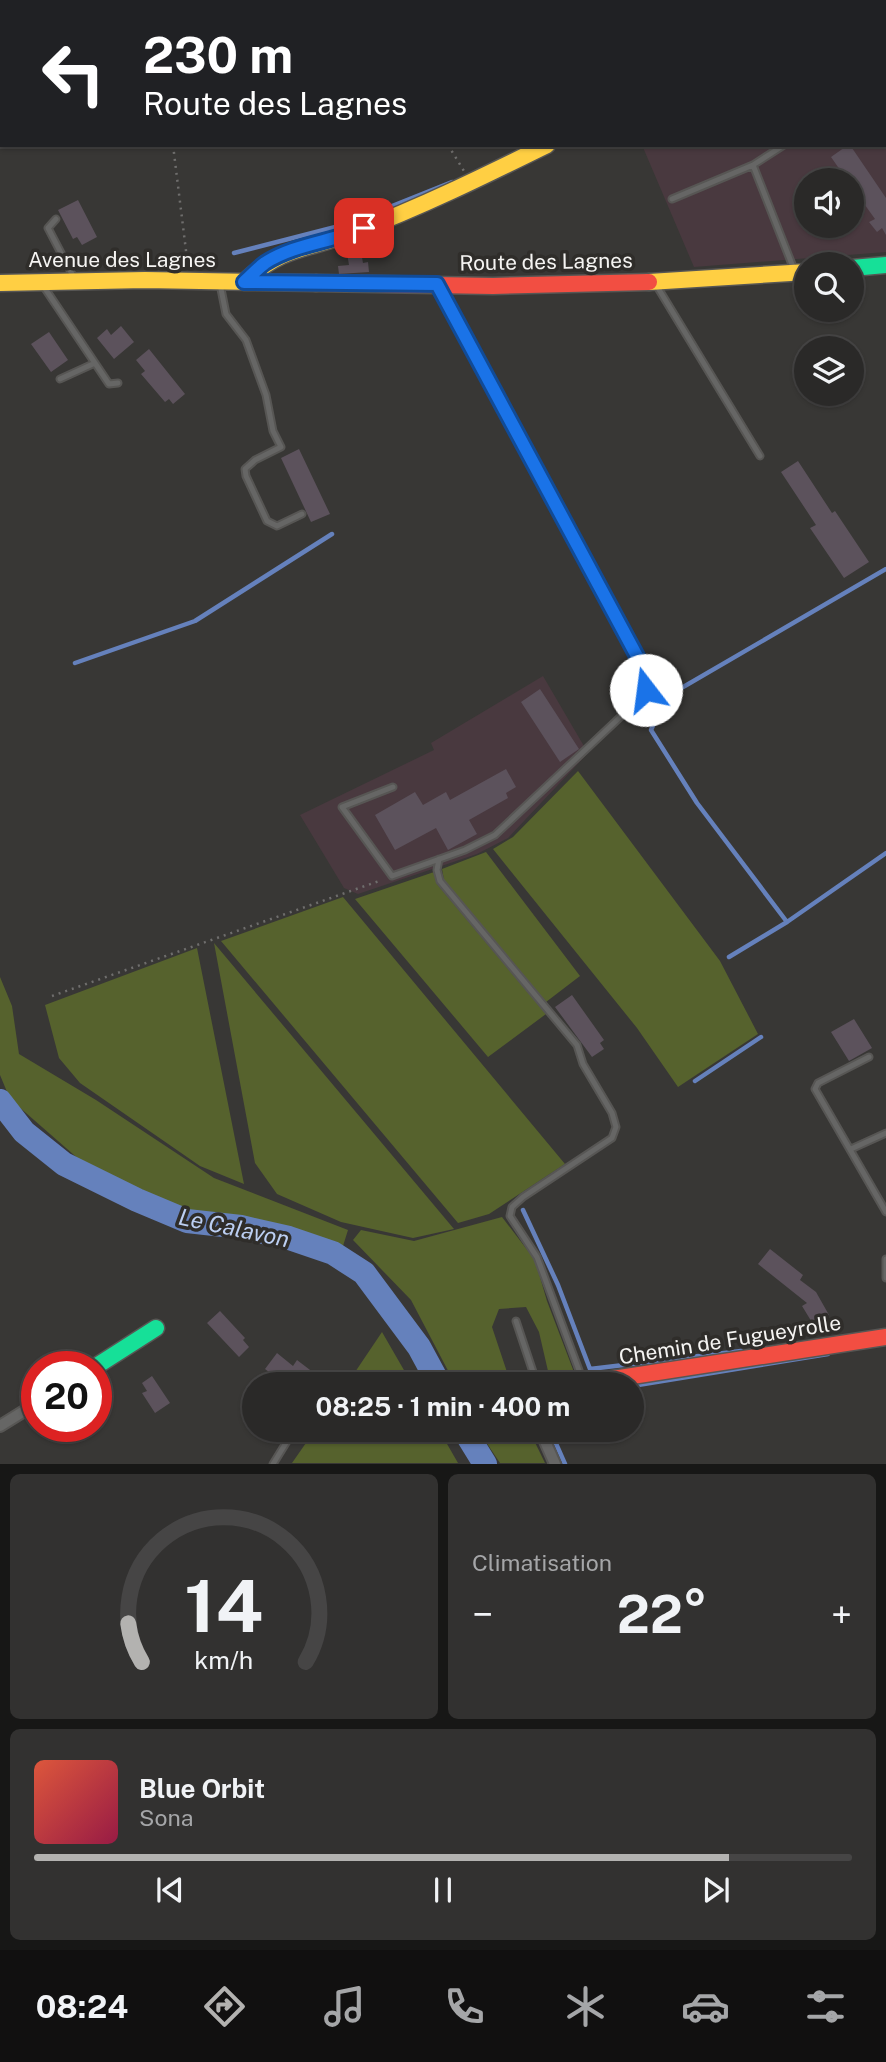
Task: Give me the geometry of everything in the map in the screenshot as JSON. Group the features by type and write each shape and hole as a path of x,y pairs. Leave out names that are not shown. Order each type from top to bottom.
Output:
{"street":[{"path":"244,282 264,263 294,250 346,236 471,183 543,147"},
{"path":"864,267 886,265"},
{"name":"Route des Lagnes","path":"244,282 437,284 653,281 794,272"},
{"name":"Avenue des Lagnes","path":"0,283 189,279 244,282"},
{"path":"112,1356 156,1328"},
{"name":"Chemin de Fugueyrolle","path":"644,1375 886,1337"},
{"path":"0,1426 21,1413"},
{"path":"545,1442 555,1464"}],"lane":[{"path":"672,199 753,165 780,147"},
{"path":"753,165 794,256"},
{"path":"56,219 48,228 76,280"},
{"path":"40,281 110,384 118,383"},
{"path":"220,281 226,314 246,340 266,395 273,431 281,447 255,460 245,469 246,476 267,521 277,526 302,514"},
{"path":"653,281 760,456"},
{"path":"393,787 342,807 392,876 495,835 646,690 646,673 437,284"},
{"path":"60,379 95,363"},
{"path":"439,859 437,870 440,881 577,1045 583,1064 612,1113 616,1127 612,1138 523,1197 512,1207 510,1216 537,1258 578,1372"},
{"path":"869,1057 818,1083 815,1089 886,1212"},
{"path":"851,1149 886,1133"},
{"path":"886,1259 886,1278"},
{"path":"516,1321 533,1372"},
{"path":"273,1464 287,1442"}],"path":[{"path":"173,147 189,279"},
{"path":"449,147 471,183"},
{"path":"52,996 392,876"}],"shaded area":[{"path":"643,147 886,147 886,252 794,252 794,259 694,267"},
{"path":"543,676 588,753 508,838 477,854 358,894 344,888 300,815 434,750 431,743"}],"green space":[{"path":"578,771 720,961 758,1034 678,1087 637,1028 493,849 513,837"},
{"path":"486,852 580,976 546,1002 444,880 442,869"},
{"path":"434,872 437,884 546,1014 488,1057 355,899"},
{"path":"343,897 565,1164 489,1214 458,1223 221,941"},
{"path":"214,943 454,1229 413,1238 341,1222 277,1194 255,1163"},
{"path":"197,948 244,1184 200,1166 80,1083 59,1058 45,1005"},
{"path":"0,977 12,1006 19,1054 96,1100 214,1178 348,1230 343,1246 260,1224 173,1210 82,1162 10,1099 0,1075"},
{"path":"502,1217 535,1260 547,1301 574,1372 548,1372 539,1332 526,1307 499,1309 492,1327 507,1372 449,1372 411,1300 353,1240 361,1230 414,1241"},
{"path":"382,1332 405,1372 355,1372"},
{"path":"307,1442 446,1442 458,1463 292,1463"},
{"path":"486,1442 535,1442 545,1463 500,1463"}],"building":[{"path":"845,147 851,147 886,198 886,235 882,228 877,232 869,222 875,219 864,204 864,168 839,168 831,157"},
{"path":"78,200 97,237 82,245 77,237 73,239 58,210"},
{"path":"360,246 363,263 368,262 369,272 339,274 338,266 349,265 346,247"},
{"path":"121,326 134,342 114,359 97,338 107,329 111,335"},
{"path":"49,332 68,360 51,372 31,344"},
{"path":"149,349 185,394 173,404 169,399 165,402 141,374 145,371 136,360"},
{"path":"299,449 330,514 311,522 281,458"},
{"path":"798,461 869,562 844,578 810,528 816,525 781,472"},
{"path":"540,689 579,749 560,762 521,702"},
{"path":"506,769 516,787 506,793 508,798 469,820 477,834 448,850 436,828 395,850 375,815 415,792 423,805 446,792 450,800"},
{"path":"572,995 604,1040 600,1043 604,1049 592,1057 555,1007"},
{"path":"854,1019 872,1048 849,1061 831,1032"},
{"path":"770,1249 803,1275 800,1280 816,1292 829,1315 813,1324 802,1306 807,1303 758,1264"},
{"path":"220,1311 245,1338 243,1340 249,1347 239,1357 207,1323"},
{"path":"277,1353 293,1366 297,1360 313,1372 269,1372 265,1369"},
{"path":"152,1376 170,1403 155,1413 142,1393 147,1391 142,1383"}],"waterway":[{"path":"234,253 347,224 452,182"},
{"path":"75,663 195,621 332,534"},
{"path":"729,957 787,922 697,803 651,730 666,697 886,569"},
{"path":"787,922 886,853"},
{"path":"695,1081 761,1037"},
{"name":"Le Calavon","path":"0,1101 24,1132 64,1164 137,1200 187,1221 241,1227 289,1238 333,1253 364,1273 419,1347 433,1372"},
{"path":"523,1210 558,1285 590,1369 741,1351"},
{"path":"644,1384 828,1354"},
{"name":"Le Calavon","path":"471,1442 485,1464"},
{"path":"555,1442 565,1464"}],"traffic: fast":[{"path":"864,267 886,265"},
{"path":"112,1356 156,1328"}],"traffic: slow":[{"path":"244,282 258,270 284,255 355,232 404,212 543,147"},
{"path":"649,282 794,273"},
{"path":"0,283 145,280 316,283"}],"traffic: jam":[{"path":"316,283 493,286 649,282"},
{"path":"644,1374 886,1337"}],"route":[{"path":"364,228 346,236 294,250 264,263 244,282 437,284 646,673 646,690"}]}
